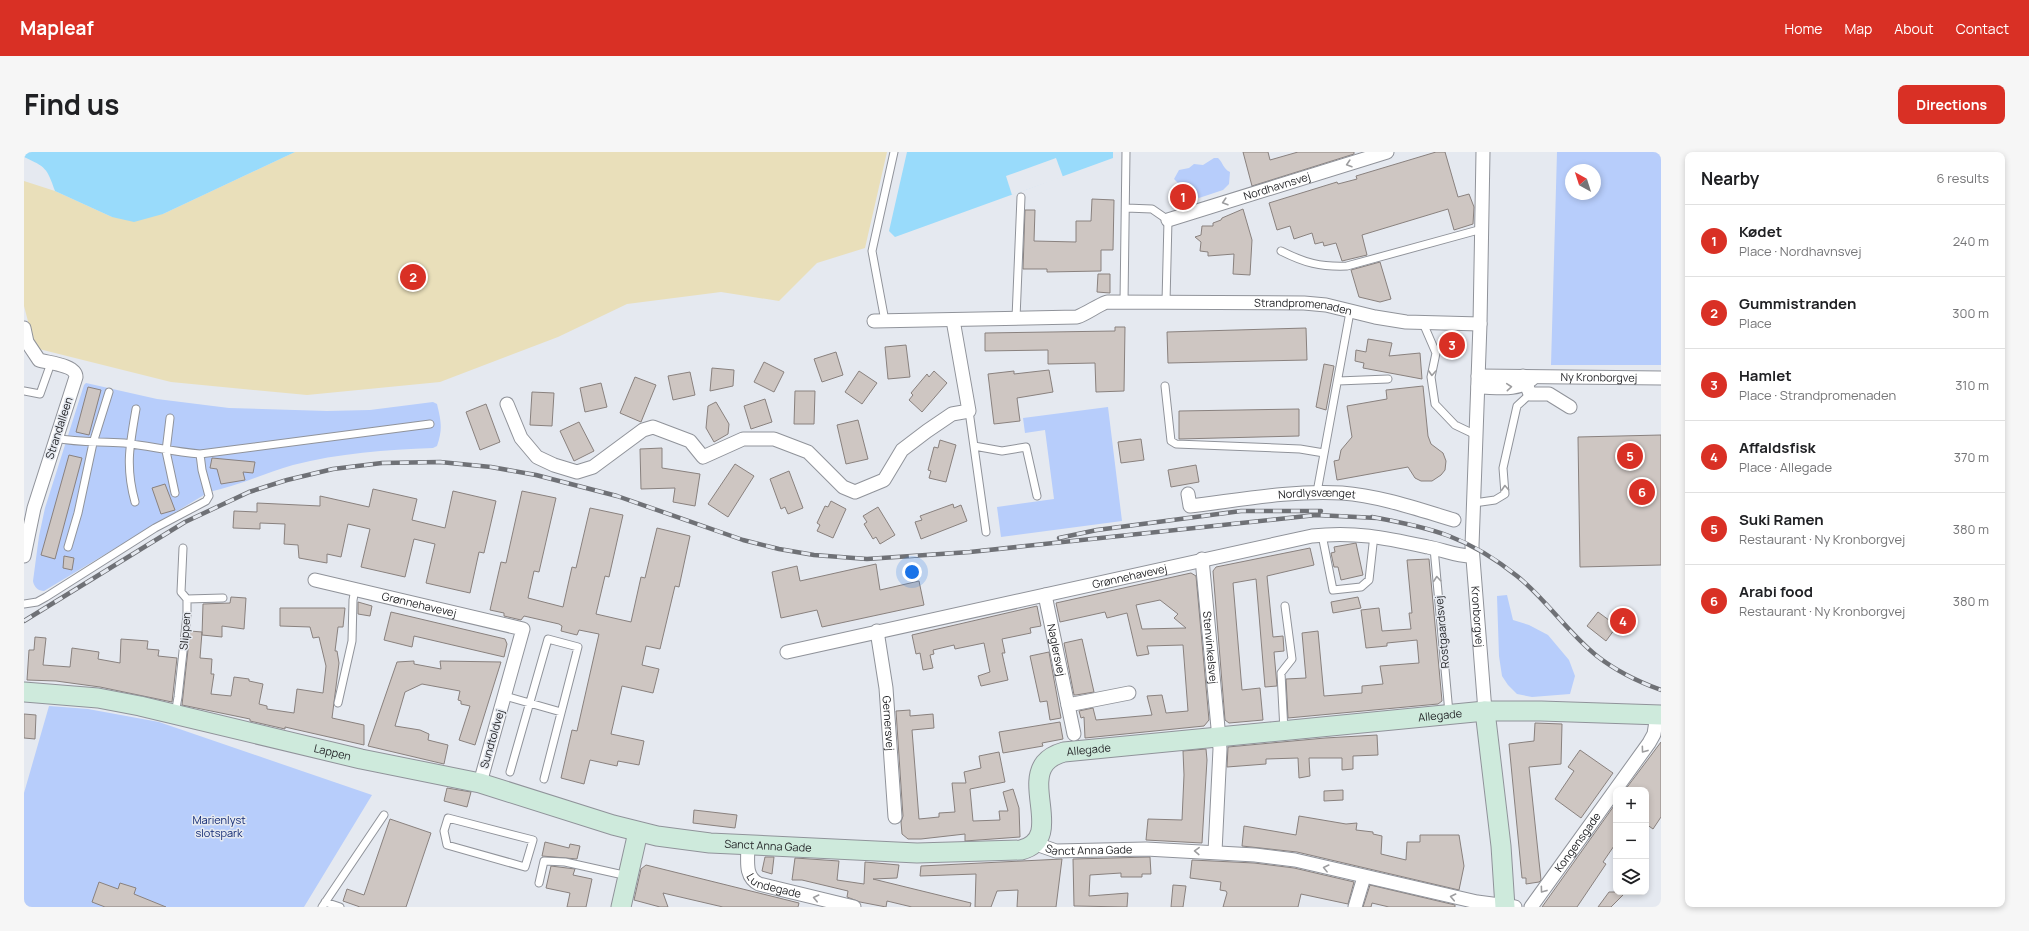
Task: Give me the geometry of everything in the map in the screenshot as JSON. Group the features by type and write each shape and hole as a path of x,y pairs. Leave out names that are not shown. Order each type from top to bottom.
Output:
{"main road":[{"name":"Lappen","path":"24,692 98,698 174,714 361,759 480,783 638,832"},
{"name":"Allegade","path":"1036,844 1041,833 1040,774 1044,763 1052,756 1064,752 1485,711 1659,715"},
{"name":"Kronborgvej","path":"1485,711 1508,906"},
{"name":"Sanct Anna Gade","path":"638,832 710,843 917,853 966,853 1021,850 1030,848 1036,844"},
{"path":"621,907 638,832"}],"street":[{"name":"Nordhavnsvej","path":"1168,220 1386,152"},
{"name":"Kronborgvej","path":"1483,152 1480,324 1472,556 1485,711"},
{"name":"Strandpromenaden","path":"879,321 1077,317 1102,303 1166,302 1304,303 1326,305 1350,312 1399,321 1480,324"},
{"path":"506,404 521,438 537,457 554,465 577,472 593,467 642,430 653,427 690,441 703,457 743,439 774,439 808,452 843,487 855,492 884,480 902,450 933,427 952,414 969,411 954,320"},
{"name":"Strandalleen","path":"24,328 27,342 39,360 72,369 76,374 34,508 24,556"},
{"name":"Ny Kronborgvej","path":"1478,381 1661,378"},
{"name":"Ny Kronborgvej","path":"1531,381 1570,407"},
{"name":"Nordlysvænget","path":"1188,494 1190,506 1317,492 1344,494 1394,502 1454,520"},
{"name":"Grønnehavevej","path":"787,652 1202,559 1322,535 1339,533 1374,535 1434,548 1457,556 1472,556"},
{"name":"Stenvinkelsvej","path":"1202,559 1220,736"},
{"name":"Grønnehavevej","path":"315,580 523,629"},
{"name":"Naglersvej","path":"1045,595 1074,734"},
{"name":"Sundtoldvej","path":"480,783 523,629"},
{"name":"Gernersvej","path":"877,631 886,688 895,817"},
{"path":"1068,705 1129,693"},
{"name":"Kongensgade","path":"1531,907 1649,742 1654,734 1659,715"},
{"path":"1215,852 1220,736"},
{"name":"Lundegade","path":"748,844 749,875 752,880 759,884 854,907"},
{"name":"Sanct Anna Gade","path":"1036,844 1056,851 1146,849 1215,852 1295,860 1477,902 1508,906"},
{"path":"1355,907 1364,877"}],"lane":[{"name":"Strandpromenaden","path":"879,321 872,251 894,152"},
{"path":"1124,302 1126,152"},
{"path":"1016,318 1021,197"},
{"path":"1126,208 1152,209 1168,220 1166,302"},
{"path":"1281,251 1302,262 1327,266 1347,266 1482,229"},
{"path":"1317,492 1350,312"},
{"path":"1423,323 1436,352 1431,377 1435,404 1455,425 1476,435"},
{"path":"24,391 40,394 51,363"},
{"path":"1338,381 1388,379"},
{"path":"1474,503 1495,500 1506,494 1503,468 1517,406 1531,381"},
{"path":"1165,386 1171,441 1176,444 1300,449 1324,453"},
{"path":"68,547 78,513 93,443 109,392"},
{"path":"135,502 129,476 130,444 136,409"},
{"path":"969,411 986,532"},
{"path":"170,418 166,451 175,493"},
{"path":"56,438 76,442 130,444 166,451 200,454 430,424"},
{"path":"974,446 1002,451 1026,447 1037,496"},
{"path":"24,604 37,602 46,597 155,528 206,501 208,499 209,492 202,470 200,454"},
{"path":"1322,535 1333,590 1361,587 1369,580 1374,535"},
{"name":"Slippen","path":"174,714 178,697 186,622 187,599 181,592 183,548"},
{"name":"Rostgaardsvej","path":"1434,548 1449,715"},
{"path":"338,704 352,641 353,600 355,589"},
{"path":"187,599 223,598"},
{"path":"1284,731 1281,673 1292,659 1285,606"},
{"path":"510,772 548,639 578,647 544,779"},
{"name":"Sundtoldvej","path":"504,696 561,712"},
{"path":"340,907 324,904 384,815"},
{"path":"448,818 533,840 525,867 447,845 444,830 448,818"},
{"path":"539,883 544,861 565,862 628,876"}],"green space":[{"path":"1557,152 1661,152 1661,365 1551,365"},
{"path":"1214,158 1218,158 1230,172 1229,184 1223,190 1199,198 1191,192 1192,188 1182,187 1174,179 1179,170 1189,168 1194,164 1203,165"},
{"path":"86,383 157,399 229,408 327,411 370,410 433,402 437,404 441,425 440,435 437,446 433,448 363,453 310,461 209,492 42,591 34,585 33,581 39,536 45,508 84,385"},
{"path":"1108,407 1122,521 1001,537 997,507 1054,499 1045,430 1025,433 1023,418"},
{"path":"1507,595 1513,620 1529,625 1548,635 1569,660 1575,676 1570,694 1532,697 1517,694 1502,676 1499,656 1497,596"},
{"name":"Marienlyst slotspark","path":"49,706 88,709 159,722 372,795 304,907 24,907 24,793"}],"sand":[{"path":"295,152 887,152 865,248 817,263 779,301 721,292 627,304 558,337 440,382 307,395 171,382 35,348 24,306 24,181 55,191 112,217 163,214"}],"shaded area":[{"path":"24,152 295,152 163,214 134,222 112,217 55,191 50,177 45,169 37,163 24,157"},
{"path":"907,152 1113,152 1113,158 895,237 889,231"}],"pier":[{"path":"1056,158 1063,177 1012,195 1006,176"}],"building":[{"path":"1243,152 1268,152 1270,160 1298,152 1354,152 1354,154 1252,186"},
{"path":"1436,152 1445,152 1458,197 1469,194 1474,207 1473,224 1454,230 1448,209 1362,235 1367,255 1342,261 1336,243 1324,246 1323,242 1315,244 1312,233 1294,239 1290,226 1277,230 1269,203 1337,182 1338,184 1357,179 1356,176"},
{"path":"1092,199 1114,200 1113,250 1101,250 1101,271 1047,272 1047,269 1023,269 1025,210 1035,210 1034,241 1076,242 1076,221 1091,221"},
{"path":"1243,209 1252,240 1250,275 1233,274 1234,254 1208,256 1208,252 1200,251 1201,242 1195,237 1201,235 1202,226 1213,226 1213,223"},
{"path":"1380,262 1391,299 1380,302 1359,297 1351,270"},
{"path":"1098,274 1110,274 1110,293 1097,292"},
{"path":"1115,327 1125,327 1124,391 1096,392 1095,363 1048,364 1048,350 985,351 985,333 1115,331"},
{"path":"1306,328 1307,360 1168,363 1167,332"},
{"path":"1368,339 1392,343 1389,356 1420,353 1422,379 1363,368 1364,363 1355,361 1356,350 1366,352"},
{"path":"906,345 910,377 888,379 885,347"},
{"path":"836,352 843,375 822,382 814,359"},
{"path":"764,362 784,372 774,392 754,382"},
{"path":"1324,364 1334,366 1326,410 1316,407"},
{"path":"712,368 734,370 733,386 710,391"},
{"path":"1049,370 1053,392 1017,398 1020,421 994,424 988,374 1014,371 1014,374"},
{"path":"859,371 877,383 862,404 845,392"},
{"path":"934,371 947,383 922,412 909,400 913,395 911,393 927,374 929,377"},
{"path":"690,372 695,395 673,400 668,376"},
{"path":"635,377 656,385 641,422 620,413"},
{"path":"601,383 607,407 585,412 580,388"},
{"path":"1423,386 1428,436 1431,444 1443,453 1446,461 1445,470 1441,475 1432,481 1421,481 1415,478 1408,467 1337,480 1334,461 1339,460 1341,450 1352,437 1347,406 1387,399 1386,390"},
{"path":"88,387 101,390 89,435 76,432"},
{"path":"795,391 815,391 814,424 794,424"},
{"path":"532,392 554,393 552,426 530,425"},
{"path":"765,399 772,422 751,429 744,406"},
{"path":"716,402 729,424 728,434 714,442 706,428 708,406"},
{"path":"486,404 500,442 480,450 466,412"},
{"path":"1299,409 1299,436 1179,439 1179,411"},
{"path":"858,420 868,459 846,464 837,425"},
{"path":"579,422 594,451 574,461 560,431"},
{"path":"1661,435 1661,565 1580,567 1578,437"},
{"path":"1141,439 1144,460 1121,463 1118,442"},
{"path":"940,440 956,445 946,482 929,478 931,471 928,470 934,447 938,448"},
{"path":"662,448 662,468 700,474 695,506 673,502 675,488 641,489 640,449"},
{"path":"69,455 82,458 55,559 41,555"},
{"path":"212,458 255,462 253,473 243,472 245,480 221,484 217,469 210,468"},
{"path":"735,464 754,476 728,517 708,504"},
{"path":"1196,465 1199,482 1171,487 1168,470"},
{"path":"789,471 803,508 788,514 785,507 781,509 770,479"},
{"path":"165,484 175,510 161,514 152,488"},
{"path":"373,489 417,499 412,520 445,528 453,491 496,501 484,553 479,552 470,593 426,583 435,544 414,539 405,577 361,567 370,529 348,524 341,557 327,554 327,563 299,558 298,545 284,544 285,524 260,523 260,529 233,528 234,511 257,512 257,503 320,506 320,496 369,507"},
{"path":"522,491 556,498 539,572 534,571 528,598 563,607 572,567 576,568 590,508 623,515 609,577 605,576 596,614 631,622 641,577 645,578 657,528 690,536 679,587 675,586 660,649 646,646 642,665 659,669 653,693 622,686 611,734 644,741 639,765 618,761 617,766 590,760 584,784 561,778 572,730 577,731 599,634 579,630 577,635 561,631 562,626 559,624 524,616 521,620 504,616 504,613 490,610 501,562 506,563"},
{"path":"831,501 846,509 833,538 817,531 820,525 817,523 825,506 828,507"},
{"path":"953,504 954,508 961,505 967,521 921,539 915,522 922,520 920,516"},
{"path":"878,507 895,535 880,544 876,537 873,539 864,524 867,522 863,516"},
{"path":"1356,543 1363,575 1341,580 1338,567 1334,567 1331,553 1335,552 1334,547"},
{"path":"1310,548 1314,565 1267,576 1273,637 1283,636 1284,651 1274,652 1277,686 1265,687 1256,579 1233,583 1242,690 1260,688 1263,720 1229,723 1225,720 1213,571 1216,567"},
{"path":"64,556 74,558 72,570 63,568"},
{"path":"1429,559 1442,701 1438,704 1288,718 1286,679 1306,678 1302,633 1318,631 1324,696 1362,693 1362,686 1383,684 1380,666 1419,663 1417,640 1387,643 1387,646 1366,648 1361,610 1379,608 1382,631 1411,629 1409,613 1412,613 1407,560"},
{"path":"876,564 880,590 919,581 924,605 822,627 817,610 781,618 772,572 797,566 800,581"},
{"path":"1191,573 1196,576 1209,720 1204,726 1085,738 1084,717 1081,718 1079,711 1093,708 1096,720 1152,715 1147,696 1162,695 1166,713 1188,711 1183,645 1147,646 1149,654 1137,656 1127,613 1107,618 1105,612 1060,622 1056,603","holes":["1160,600 1178,614 1174,618 1186,628 1142,629 1136,605"]},
{"path":"231,597 246,598 244,629 222,626 222,637 202,635 203,604 230,603"},
{"path":"1358,597 1361,608 1333,613 1331,602"},
{"path":"358,602 372,606 370,616 358,614"},
{"path":"1037,606 1041,626 1030,628 1031,633 1002,639 1005,653 1002,653 1008,680 981,686 978,676 990,672 984,643 955,649 954,645 933,650 934,654 930,655 933,668 923,670 920,653 916,654 912,635"},
{"path":"280,608 345,608 343,627 338,627 335,651 337,651 339,663 332,718 364,725 364,745 285,727 285,729 250,721 250,719 182,705 190,631 202,632 200,658 212,659 211,674 214,674 211,694 231,696 234,677 249,679 249,681 263,684 259,704 267,706 267,709 294,713 297,689 323,693 326,666 319,637 313,638 310,627 280,626"},
{"path":"391,612 505,639 507,644 504,657 414,636 412,647 384,640"},
{"path":"1598,612 1617,626 1606,641 1587,626"},
{"path":"35,637 46,638 43,665 70,667 72,648 99,652 98,659 120,663 121,639 148,641 147,649 159,650 158,656 177,658 172,702 100,687 56,681 27,680 29,650 34,650"},
{"path":"1082,639 1094,692 1074,695 1064,643"},
{"path":"1049,652 1061,718 1050,720 1047,701 1040,702 1030,656"},
{"path":"414,661 414,664 441,669 440,661 501,662 475,745 459,740 470,706 461,704 461,701 458,700 460,691 422,684 405,692 395,726 420,730 429,734 428,740 448,745 444,764 368,746 397,662"},
{"path":"910,710 910,716 933,714 934,728 912,730 919,819 939,817 939,813 955,812 952,783 966,783 964,772 981,768 979,756 999,752 1005,782 970,789 973,821 1000,820 999,811 1008,811 1003,792 1013,789 1019,808 1020,837 965,841 965,834 908,839 902,834 901,822 903,816 896,711"},
{"path":"24,714 36,715 35,739 24,738"},
{"path":"1060,722 1063,739 1042,743 1043,746 1003,753 999,732"},
{"path":"1535,723 1562,724 1561,764 1529,767 1541,880 1539,882 1526,884 1526,878 1522,878 1509,744 1534,741"},
{"path":"1377,735 1378,755 1353,756 1353,769 1342,770 1342,758 1309,758 1310,776 1299,778 1298,758 1266,759 1266,764 1227,767 1228,747"},
{"path":"1661,742 1661,817 1653,829 1649,826 1649,787 1627,787"},
{"path":"1206,749 1207,760 1202,843 1146,840 1148,819 1182,820 1184,775 1183,751"},
{"path":"1580,750 1613,773 1581,818 1555,799 1574,771 1568,767"},
{"path":"447,788 471,792 467,807 444,801"},
{"path":"1343,790 1343,800 1324,801 1324,791"},
{"path":"1613,807 1613,847 1603,862 1606,864 1577,907 1542,907"},
{"path":"694,810 737,815 735,828 693,823"},
{"path":"1299,816 1346,824 1357,823 1356,830 1373,832 1373,834 1382,836 1381,854 1406,860 1407,842 1420,842 1420,835 1459,835 1464,866 1459,890 1297,852 1242,846 1244,826 1296,835"},
{"path":"390,819 431,833 406,907 360,907 343,901 347,889 364,895"},
{"path":"545,842 569,848 570,844 580,846 577,859 542,856"},
{"path":"765,857 774,857 772,874 762,871"},
{"path":"1150,857 1151,874 1142,874 1142,877 1121,877 1121,873 1090,875 1089,896 1128,893 1127,907 1074,906 1073,859"},
{"path":"795,858 839,861 837,880 864,884 865,862 899,865 897,878 873,879 971,903 970,907 912,907 887,901 886,907 860,902 847,897 848,891 802,880 792,880"},
{"path":"1062,859 1056,907 1017,907 1018,890 997,891 991,907 975,907 976,874 920,876 921,866"},
{"path":"1192,860 1254,863 1294,868 1354,882 1348,904 1301,894 1298,907 1223,907 1227,893 1226,891 1220,890 1221,882 1190,878"},
{"path":"646,865 799,903 798,907 723,907 663,893 668,907 660,907 634,900 641,869"},
{"path":"551,866 575,869 573,875 592,879 586,907 567,907 570,893 546,888"},
{"path":"99,882 118,889 120,883 136,888 134,894 166,907 105,907 92,902"},
{"path":"1173,885 1186,886 1183,907 1171,907"},
{"path":"1370,885 1455,905 1455,907 1389,907 1372,903 1371,907 1363,907"},
{"path":"1609,892 1613,892 1613,895 1623,895 1611,907 1598,907"}],"railway":[{"path":"24,621 185,522 249,492 287,480 333,469 382,463 440,462 491,467 536,475 617,496 743,540 779,549 814,555 867,559 970,552 1316,515 1377,518"},
{"path":"1059,538 1097,530 1241,511 1321,511"},
{"path":"1372,517 1432,530 1466,543 1482,552 1528,585 1576,637 1597,656 1628,676 1661,690"}],"place":[{"name":"Kødet","path":"1183,197"},
{"name":"Gummistranden","path":"413,277"},
{"name":"Hamlet","path":"1452,345"},
{"name":"Suki Ramen","path":"1630,456"},
{"name":"Arabi food","path":"1642,492"},
{"name":"Affaldsfisk","path":"1623,621"}]}
